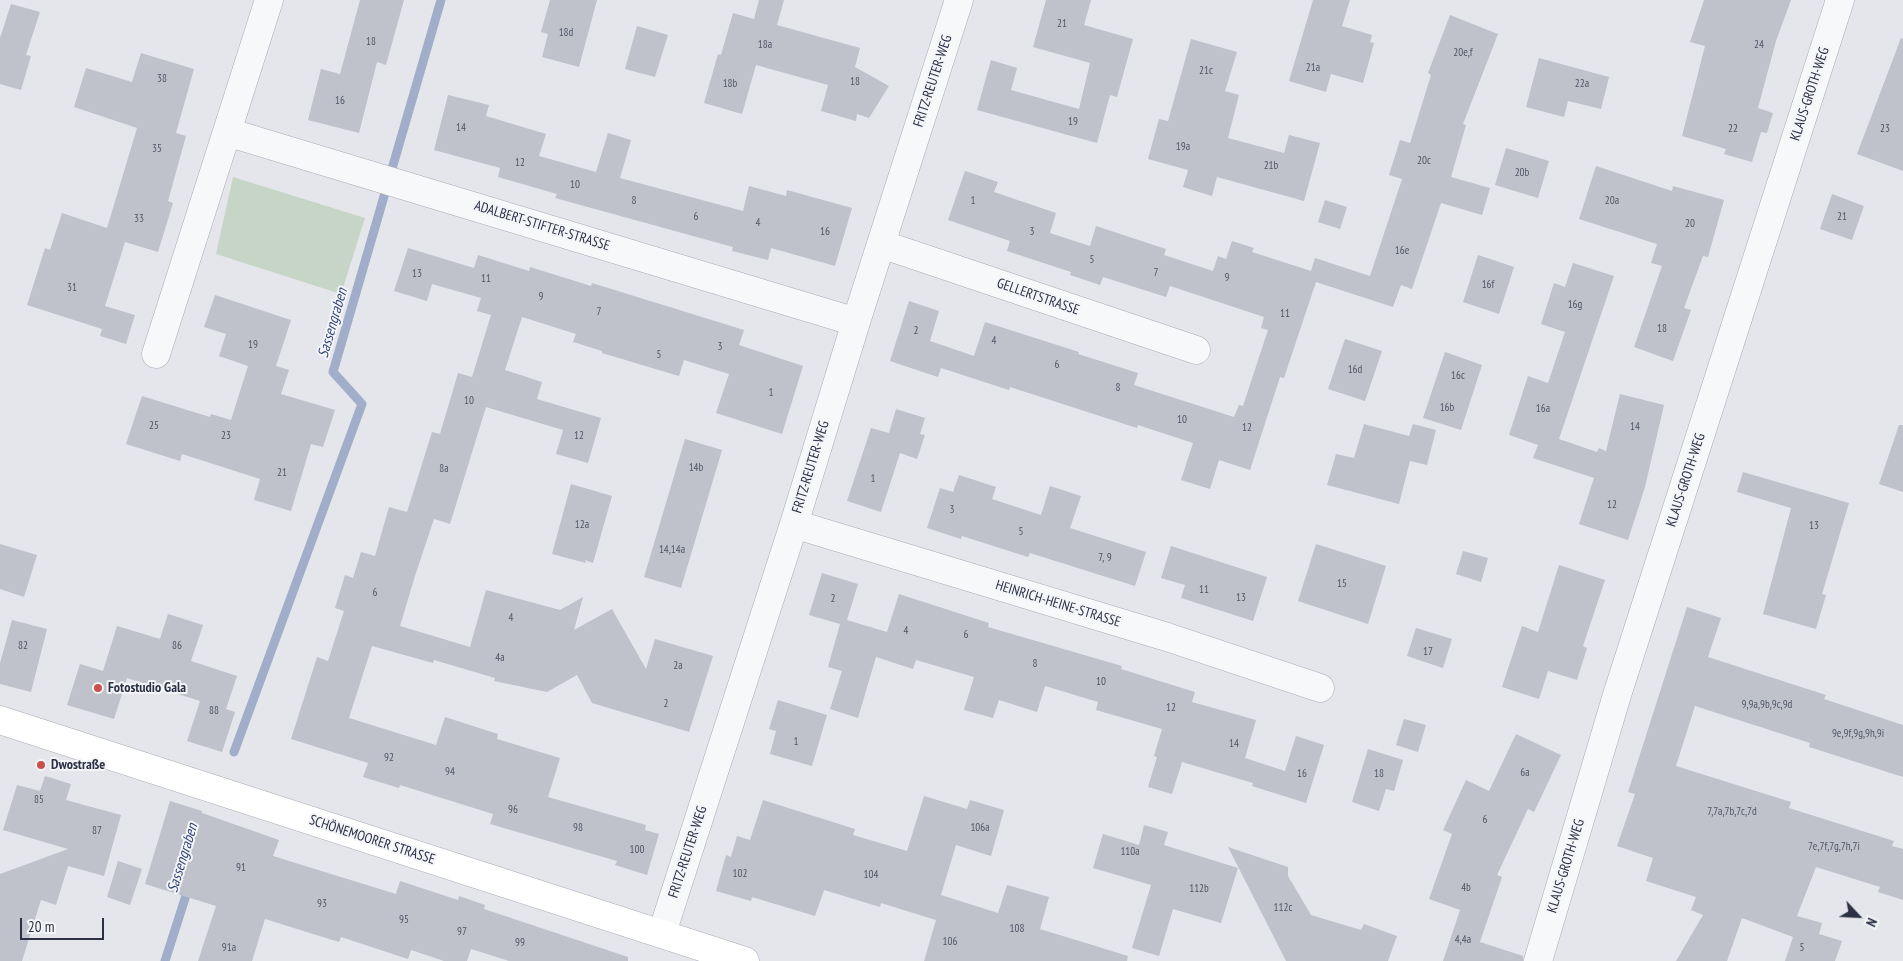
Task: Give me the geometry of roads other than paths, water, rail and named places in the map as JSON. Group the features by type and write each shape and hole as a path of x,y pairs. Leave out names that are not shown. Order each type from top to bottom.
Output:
{"street":[{"path":"156,354 268,0"},
{"name":"FRITZ-REUTER-WEG","path":"662,933 794,524 856,322 959,0"},
{"name":"KLAUS-GROTH-WEG","path":"1538,961 1617,695 1840,0"},
{"name":"ADALBERT-STIFTER-STRASSE","path":"227,132 856,322"},
{"name":"GELLERTSTRASSE","path":"881,244 1196,350"},
{"name":"HEINRICH-HEINE-STRASSE","path":"794,524 1167,637 1320,688"},
{"name":"SCHÖNEMOORER STRASSE","path":"0,720 744,961"}],"waterway":[{"name":"Sassengraben","path":"234,752 362,404 333,372 441,0"},
{"name":"Sassengraben","path":"165,961 189,886"}],"place":[{"name":"Fotostudio Gala","path":"98,688"},
{"name":"Dwostraße","path":"41,765"}]}
